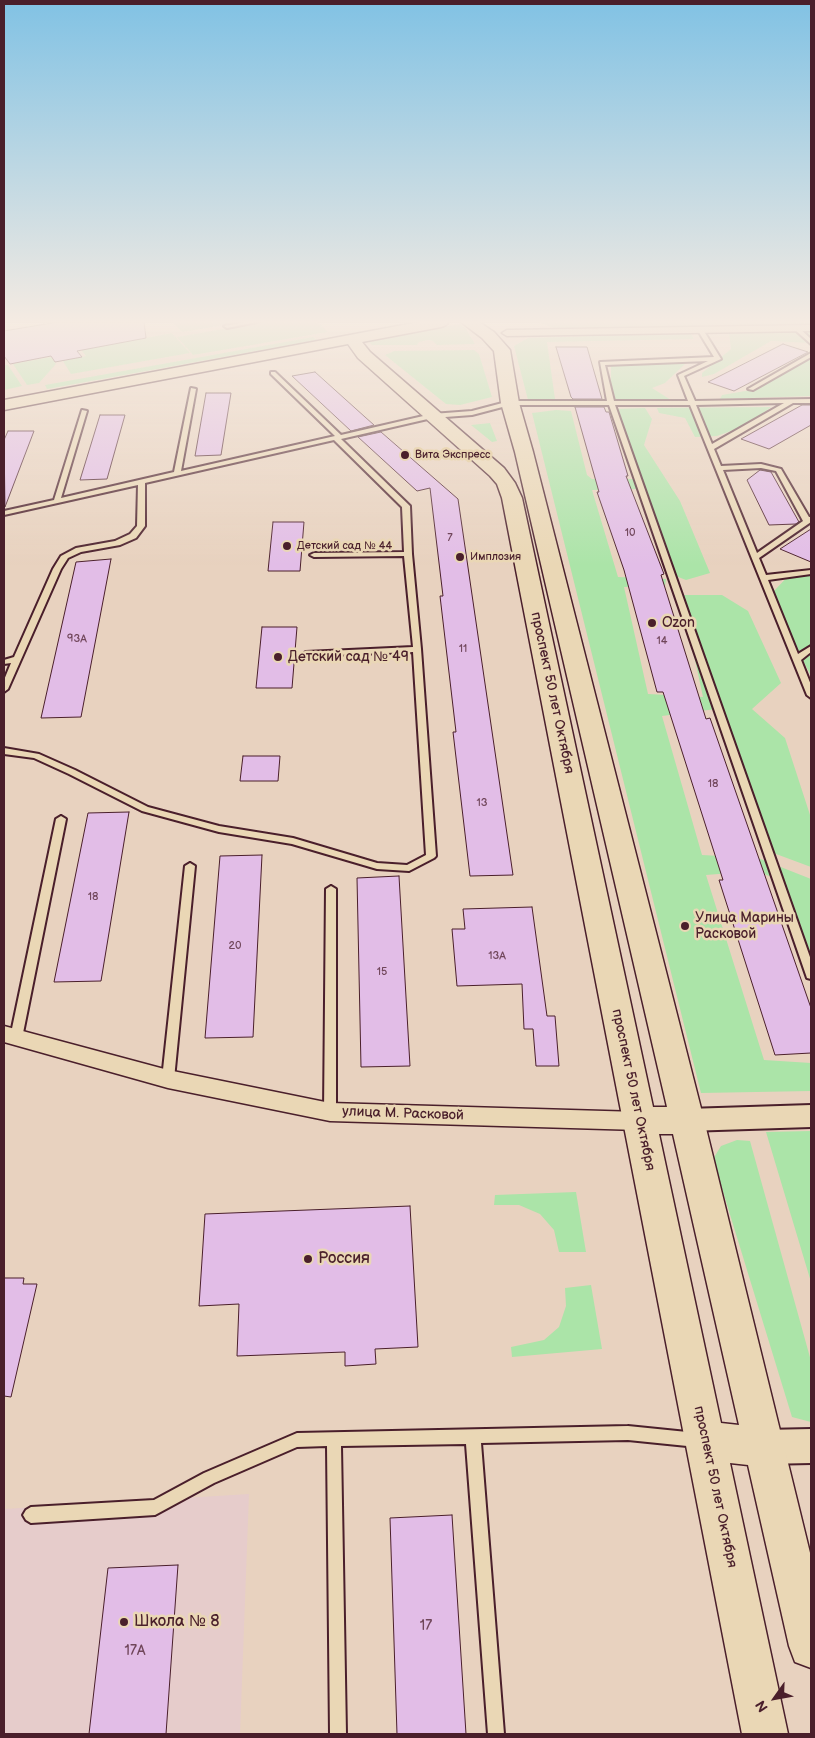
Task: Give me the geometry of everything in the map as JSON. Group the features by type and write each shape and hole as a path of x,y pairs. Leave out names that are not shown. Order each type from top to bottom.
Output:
{"main road":[{"name":"проспект 50 лет Октября","path":"418,403 480,457 506,483 512,498 765,1734"},
{"name":"проспект 50 лет Октября","path":"510,403 524,452 687,1120 811,1646"},
{"path":"480,457 499,462 517,458 524,452"},
{"name":"улица М. Расковой","path":"640,1121 687,1120"},
{"path":"705,1441 764,1447"}],"street":[{"name":"улица М. Расковой","path":"10,1036 168,1079 330,1112 640,1121"},
{"name":"улица М. Расковой","path":"687,1120 811,1116"},
{"path":"764,1447 811,1446"}],"lane":[{"path":"177,474 191,403"},
{"path":"4,751 36,756 145,809 219,829 293,841 376,866 409,868 431,856 406,506 304,403"},
{"path":"4,513 432,416 472,413 510,403"},
{"path":"611,403 811,975"},
{"path":"620,403 738,403"},
{"path":"711,448 790,403"},
{"path":"694,404 811,693"},
{"path":"57,501 84,410"},
{"path":"720,468 761,466 779,470 809,520 756,557"},
{"path":"4,689 57,569 65,556 78,550 117,543 133,536 141,526 142,482"},
{"path":"314,556 408,554"},
{"path":"764,578 811,572"},
{"path":"797,659 811,648"},
{"path":"306,654 417,649"},
{"path":"4,662 18,658"},
{"path":"10,1036 61,819"},
{"path":"168,1079 190,866"},
{"path":"330,1112 331,889"},
{"path":"32,1515 155,1507 209,1478 297,1440 628,1433 705,1441"},
{"path":"473,1436 496,1734"},
{"path":"334,1440 338,1734"}],"shaded area":[{"name":"Школа № 8","path":"249,1494 240,1734 4,1734 4,1509"}],"green space":[{"path":"445,403 468,403 460,405"},
{"path":"771,407 750,424 717,436 695,437 685,418 659,413 657,408"},
{"path":"645,408 652,419 644,445 680,501 710,573 686,580 673,575 640,489 592,490 618,577 666,579 665,586 624,587 648,694 703,697 681,595 722,595 748,611 781,683 752,709 785,738 811,818 811,867 768,851 716,709 662,716 702,855 758,858 811,879 811,961 777,879 756,871 706,875 764,1060 811,1063 811,1091 701,1093 532,413 556,410 571,411 587,475 592,479 636,479 614,409"},
{"path":"490,423 497,441 492,442 471,425"},
{"path":"811,571 811,676 793,641 774,591 792,572"},
{"path":"811,1131 811,1282 766,1132"},
{"path":"737,1140 750,1141 811,1361 811,1422 792,1417 713,1159 721,1146"},
{"path":"576,1192 586,1252 559,1252 554,1230 540,1214 519,1205 494,1205 495,1195"},
{"path":"591,1285 602,1349 512,1357 511,1347 544,1340 559,1327 566,1306 565,1288"}],"building":[{"path":"204,403 229,403 221,455 195,456"},
{"path":"321,403 350,403 374,425 351,431"},
{"path":"802,405 811,405 811,425 769,449 741,439"},
{"path":"575,407 604,407 606,412 609,412 628,476 626,476 664,574 661,575 706,719 710,718 811,1008 811,1053 775,1055 719,880 723,880 663,692 657,692 624,570 597,492 599,492"},
{"path":"100,415 125,415 107,479 80,480"},
{"path":"8,431 34,431 5,507 4,440"},
{"path":"381,432 458,499 513,875 470,876 453,732 456,732 430,488 417,491 358,437"},
{"path":"760,470 771,472 799,522 796,524 769,525 747,480"},
{"path":"273,522 304,522 300,571 268,571"},
{"path":"811,529 811,562 780,549"},
{"path":"111,559 81,717 41,718 76,562"},
{"path":"262,627 297,627 292,688 256,688"},
{"path":"243,756 280,756 278,781 240,781"},
{"path":"129,812 101,981 54,982 88,813"},
{"path":"262,855 253,1037 205,1038 220,856"},
{"path":"399,876 410,1066 361,1067 357,878"},
{"path":"532,907 547,1016 555,1016 559,1066 536,1066 533,1029 524,1029 522,984 457,986 452,929 465,929 463,909"},
{"name":"Россия","path":"410,1206 418,1347 375,1349 376,1364 345,1366 345,1352 237,1356 239,1304 199,1306 205,1214"},
{"path":"4,1278 24,1278 23,1284 37,1284 11,1397 4,1396"},
{"path":"452,1515 466,1734 397,1734 390,1518"},
{"path":"178,1565 166,1734 89,1734 108,1568"}],"place":[{"name":"Вита Экспресс","path":"405,455"},
{"name":"Детский сад № 44","path":"287,546"},
{"name":"Имплозия","path":"460,557"},
{"name":"Ozon","path":"652,623"},
{"name":"Детский сад № 49","path":"278,657"},
{"name":"Улица Марины Расковой","path":"685,926"},
{"name":"Россия","path":"308,1259"},
{"name":"Школа № 8","path":"124,1622"}]}
